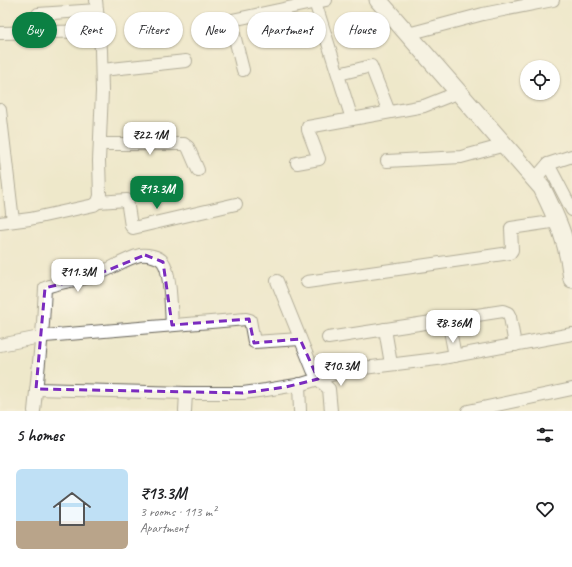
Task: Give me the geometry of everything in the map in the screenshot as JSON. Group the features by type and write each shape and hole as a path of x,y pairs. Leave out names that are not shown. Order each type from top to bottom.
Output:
{"street":[{"path":"378,0 415,32 459,92 505,145 541,172 572,210"},
{"path":"415,32 483,14 554,0"},
{"path":"243,70 231,23 232,20 320,1 352,119"},
{"path":"51,12 96,5"},
{"path":"0,33 65,31"},
{"path":"98,202 100,196 100,144 109,70 104,48"},
{"path":"109,70 186,61"},
{"path":"339,74 371,66 390,112"},
{"path":"297,163 319,159 308,132 308,127 435,102 459,92"},
{"path":"0,110 13,222"},
{"path":"100,144 184,144 188,148 198,170"},
{"path":"387,161 461,157 505,145"},
{"path":"541,172 572,156"},
{"path":"541,172 542,188 558,221 569,253 572,279"},
{"path":"0,223 13,222 94,205 98,202 127,200 131,226 133,228 236,204"},
{"path":"307,282 510,253 512,250 511,228 558,221"},
{"path":"34,411 42,337 44,288 96,275 142,255 158,258 164,264 169,287 172,325"},
{"path":"277,281 300,339 320,378 329,389 331,411"},
{"path":"328,338 506,312 510,317 515,345"},
{"path":"0,345 42,337 249,319 254,342 300,339"},
{"path":"448,320 455,356"},
{"path":"385,329 391,364"},
{"path":"36,389 242,393 286,388 338,372 455,356 572,334"},
{"path":"299,384 300,411"},
{"path":"468,411 572,389"},
{"path":"186,393 186,411"}],"highlighted area":[{"path":"145,255 163,262 172,325 249,319 254,343 300,339 318,379 286,387 243,393 36,389 45,288 96,275"}]}
